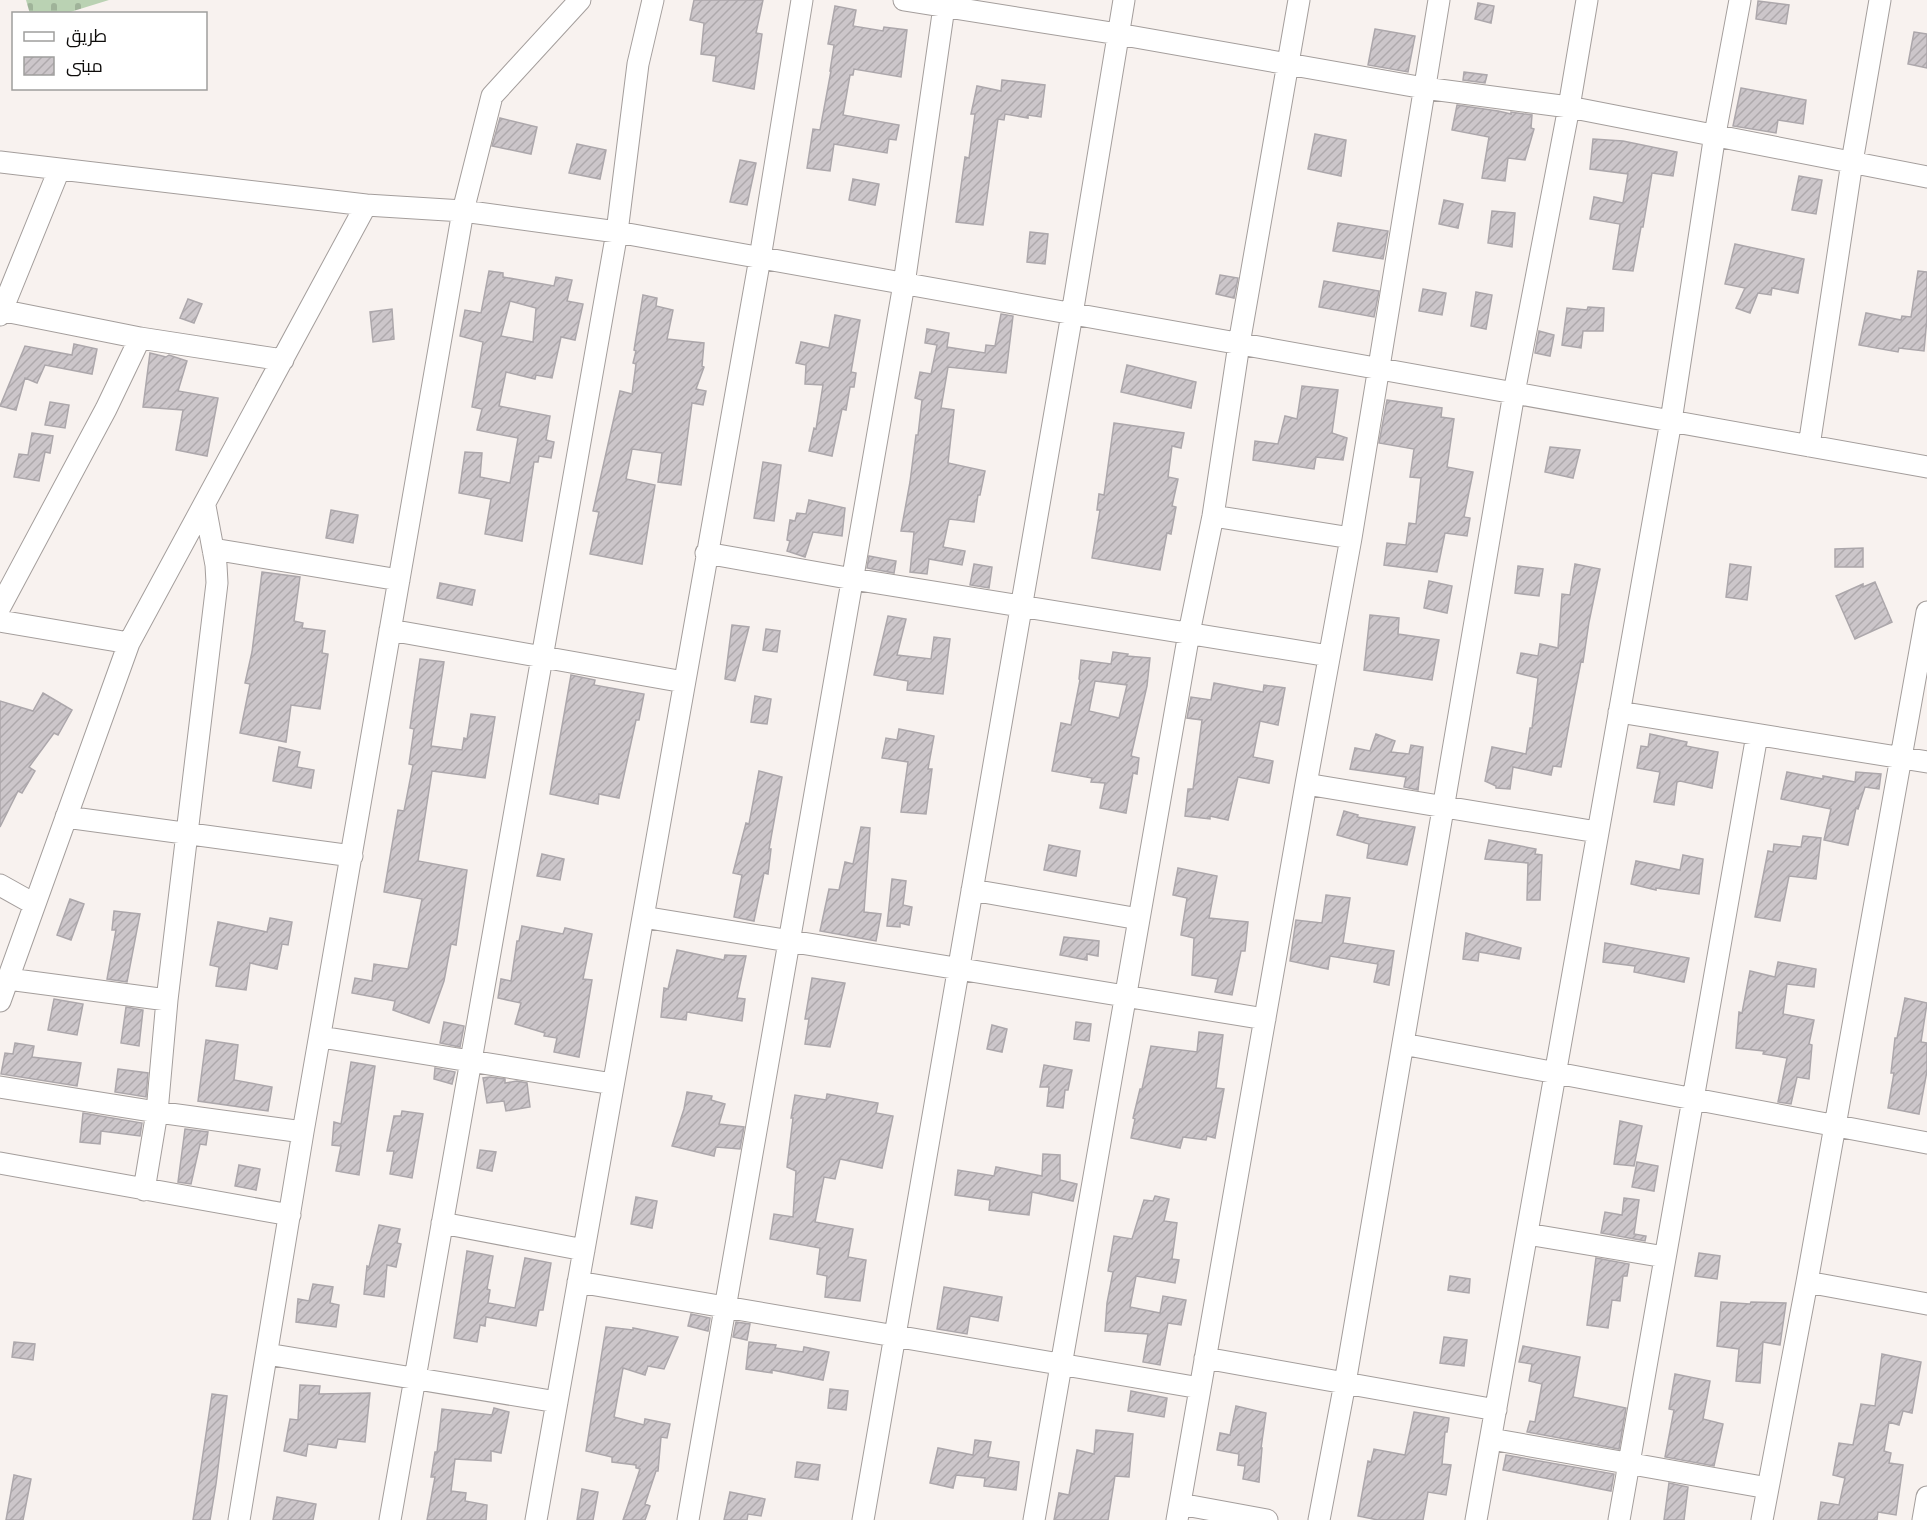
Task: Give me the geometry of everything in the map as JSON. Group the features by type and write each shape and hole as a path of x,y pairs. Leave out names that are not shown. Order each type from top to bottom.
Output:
{"street":[{"path":"239,1520 303,1132 463,211 492,96 580,0"},
{"path":"390,1520 617,232 638,64 653,0"},
{"path":"536,1520 760,258 802,0"},
{"path":"904,0 944,3 1424,88 1569,107 1927,177"},
{"path":"862,1520 1072,314 1124,0"},
{"path":"1034,1520 1189,633 1213,516 1239,344 1299,0"},
{"path":"1267,1520 1179,1512 1351,538 1439,0"},
{"path":"1319,1520 1345,1383 1514,393 1569,107 1587,0"},
{"path":"1476,1520 1671,421 1714,134 1740,0"},
{"path":"1809,446 1851,162 1880,0"},
{"path":"688,1520 904,284 944,3"},
{"path":"0,162 366,205 463,211 617,232 1927,467"},
{"path":"59,170 1,312 140,338 283,360"},
{"path":"0,1000 129,643 366,205"},
{"path":"0,608 106,409 140,338"},
{"path":"144,1190 157,1112 167,1000 217,583 205,506"},
{"path":"1213,516 1351,538"},
{"path":"213,549 399,580"},
{"path":"706,553 1329,656"},
{"path":"1762,1520 1927,612"},
{"path":"0,621 129,643"},
{"path":"390,630 684,682"},
{"path":"1619,712 1927,762"},
{"path":"1619,1520 1757,735"},
{"path":"1306,784 1443,808 1597,831"},
{"path":"66,817 352,856"},
{"path":"0,885 34,904"},
{"path":"972,891 1139,919"},
{"path":"643,917 1265,1019"},
{"path":"8,979 167,1000"},
{"path":"321,1037 613,1084"},
{"path":"1403,1044 1927,1143"},
{"path":"0,1087 303,1132"},
{"path":"0,1163 290,1215"},
{"path":"442,1223 584,1250"},
{"path":"1527,1234 1665,1257"},
{"path":"578,1282 1200,1388"},
{"path":"1807,1282 1927,1304"},
{"path":"267,1354 557,1402"},
{"path":"1206,1358 1496,1410"},
{"path":"1491,1439 1768,1488"},
{"path":"1923,1520 1927,1497"}],"green space":[{"path":"26,0 109,0 70,12 29,12"}],"building":[{"path":"694,0 763,0 756,33 762,34 754,89 713,81 716,56 701,54 704,23 690,20"},
{"path":"1758,1 1789,5 1786,24 1756,19"},
{"path":"1478,3 1494,6 1491,23 1475,19"},
{"path":"835,6 856,10 853,26 883,31 884,27 907,30 901,77 854,69 853,75 850,75 843,115 899,125 896,140 889,139 887,153 834,144 830,171 807,168 813,129 820,130 831,71 834,45 828,44"},
{"path":"1375,29 1415,36 1408,72 1368,65"},
{"path":"1914,32 1927,34 1927,68 1908,64"},
{"path":"1464,72 1487,75 1485,83 1463,80"},
{"path":"1002,80 1045,85 1041,117 1028,115 1028,118 1005,114 1004,120 998,119 983,225 956,222 965,157 969,158 975,114 971,114 977,86 1001,91"},
{"path":"1741,88 1806,100 1803,124 1778,120 1776,133 1733,126"},
{"path":"1457,105 1532,115 1531,128 1534,129 1525,160 1508,158 1505,181 1482,178 1489,137 1452,130"},
{"path":"500,118 537,127 531,154 492,146"},
{"path":"1315,134 1346,140 1341,176 1308,169"},
{"path":"1593,139 1623,141 1677,152 1673,176 1652,173 1633,271 1613,269 1620,224 1590,219 1594,197 1623,203 1628,174 1590,169"},
{"path":"577,144 606,150 600,179 569,173"},
{"path":"740,160 756,163 747,205 730,202"},
{"path":"1799,176 1822,180 1816,214 1792,210"},
{"path":"853,179 879,184 875,205 849,200"},
{"path":"1444,200 1463,204 1458,228 1439,224"},
{"path":"1492,211 1515,213 1512,247 1488,243"},
{"path":"1338,223 1388,231 1383,259 1333,251"},
{"path":"1030,232 1048,234 1045,264 1027,262"},
{"path":"1735,244 1804,259 1798,293 1772,288 1771,295 1758,293 1750,313 1736,308 1745,288 1725,284"},
{"path":"489,271 503,273 503,277 554,286 556,277 572,280 567,301 583,304 575,340 561,337 552,378 536,375 535,379 506,372 499,406 550,416 546,440 554,442 551,458 539,456 538,462 534,462 522,541 485,534 491,499 459,493 465,452 482,453 480,477 510,483 518,438 477,430 482,409 472,407 483,342 460,336 465,310 481,313","holes":["510,301 536,308 533,342 501,336"]},
{"path":"1918,271 1927,272 1924,351 1899,348 1898,352 1859,345 1866,313 1901,320 1902,316 1911,317"},
{"path":"1220,275 1238,278 1234,298 1216,294"},
{"path":"1324,281 1379,291 1374,317 1319,307"},
{"path":"1423,289 1446,293 1442,315 1419,311"},
{"path":"1476,292 1492,295 1486,329 1471,326"},
{"path":"643,295 657,298 656,306 673,310 667,339 704,343 702,366 704,367 696,389 706,391 703,405 692,403 681,485 658,482 662,453 632,449 626,479 655,485 642,564 590,554 599,512 593,511 620,391 632,394 636,364 633,363 636,351 634,350"},
{"path":"188,299 202,304 194,323 180,318"},
{"path":"1588,307 1604,308 1603,331 1583,331 1581,348 1562,345 1567,308 1587,310"},
{"path":"392,309 394,339 373,342 370,312"},
{"path":"1001,314 1013,316 1006,373 948,367 941,408 954,410 948,463 985,471 974,522 949,519 943,547 965,551 962,565 929,559 927,574 910,572 914,532 901,531 916,435 918,435 922,400 915,398 920,372 931,374 937,345 925,343 927,329 949,333 947,347 985,353 986,345 995,346"},
{"path":"835,315 860,320 851,372 856,373 854,387 850,387 846,410 842,409 832,456 809,451 814,428 816,429 823,385 805,384 806,365 796,363 801,342 829,348"},
{"path":"1539,331 1554,335 1550,356 1535,353"},
{"path":"74,344 97,349 92,374 45,365 37,383 25,378 16,410 0,406 25,346 72,355"},
{"path":"150,353 166,357 169,355 187,361 178,391 218,398 207,456 176,450 183,410 143,407"},
{"path":"1127,365 1196,382 1191,408 1121,392"},
{"path":"1302,386 1338,390 1332,433 1347,438 1343,460 1316,457 1314,469 1253,460 1255,441 1278,444 1285,416 1297,419"},
{"path":"1387,400 1442,408 1441,417 1454,419 1447,467 1473,472 1464,517 1470,518 1467,536 1445,533 1437,572 1384,565 1387,543 1406,545 1409,523 1416,524 1421,478 1410,477 1414,449 1379,443"},
{"path":"50,402 69,405 65,428 45,425"},
{"path":"1114,423 1184,433 1181,448 1172,446 1168,477 1178,479 1172,506 1176,507 1171,534 1167,533 1160,570 1092,558 1100,510 1097,510 1099,494 1104,495"},
{"path":"32,433 53,436 50,453 45,452 39,481 14,477 19,454 28,455"},
{"path":"1550,447 1580,450 1573,478 1545,472"},
{"path":"763,462 781,465 774,521 754,518"},
{"path":"809,500 845,508 842,536 813,532 805,557 787,551 790,541 787,540 790,520 795,521 797,513 806,514"},
{"path":"331,510 358,515 353,543 326,538"},
{"path":"1863,548 1863,567 1835,567 1835,549"},
{"path":"869,556 896,561 894,573 867,568"},
{"path":"974,564 992,567 989,588 970,585"},
{"path":"1575,564 1600,569 1561,767 1553,766 1551,775 1513,767 1510,789 1496,788 1485,781 1492,747 1526,754 1530,728 1532,728 1538,678 1517,673 1521,653 1538,656 1540,644 1558,648 1562,594 1570,595"},
{"path":"1730,564 1751,567 1747,600 1726,597"},
{"path":"1518,566 1543,569 1539,596 1515,593"},
{"path":"262,572 300,577 294,621 303,623 302,628 325,631 322,653 328,654 320,709 291,705 286,742 240,733 250,684 245,683 252,652"},
{"path":"1429,581 1452,586 1447,613 1424,608"},
{"path":"1875,582 1892,622 1855,639 1836,596 1863,584 1863,587"},
{"path":"440,583 475,590 472,605 437,598"},
{"path":"1370,615 1399,618 1398,634 1439,640 1432,680 1364,670"},
{"path":"888,616 906,619 897,655 931,659 934,637 950,639 943,694 907,690 908,681 874,675"},
{"path":"732,625 749,627 735,681 725,679"},
{"path":"766,629 780,631 777,652 763,650"},
{"path":"1113,652 1150,658 1147,686 1131,756 1139,758 1137,774 1133,773 1126,813 1100,808 1105,783 1091,782 1092,778 1052,771 1061,723 1071,725 1080,680 1081,660 1111,664","holes":["1095,681 1127,685 1119,718 1089,711"]},
{"path":"420,659 444,662 431,746 462,750 464,738 467,739 471,714 495,717 485,778 432,771 418,861 467,870 456,945 451,944 444,981 429,1023 393,1010 395,1001 352,993 355,978 372,981 374,964 408,969 422,899 384,892 398,810 404,811 413,765 409,764 414,729 410,728"},
{"path":"571,675 595,680 594,685 644,694 619,798 599,794 598,804 550,794"},
{"path":"1214,683 1263,692 1264,685 1285,688 1278,725 1260,721 1253,757 1273,761 1269,783 1238,777 1228,820 1210,816 1210,819 1185,816 1188,789 1193,789 1202,720 1187,718 1191,697 1211,700"},
{"path":"43,693 72,710 58,735 54,733 29,767 35,771 22,793 18,791 0,827 0,701 33,711"},
{"path":"755,696 771,699 767,724 751,722"},
{"path":"899,729 934,736 928,769 932,769 926,814 901,812 908,762 882,758 886,738 897,740"},
{"path":"1376,734 1395,741 1391,752 1409,754 1411,745 1423,747 1418,790 1404,787 1406,777 1350,769 1355,748 1370,751"},
{"path":"1650,734 1687,742 1686,746 1718,752 1712,788 1680,781 1677,782 1674,805 1654,802 1660,772 1637,768 1641,746 1648,747"},
{"path":"279,747 300,752 297,767 314,770 311,788 273,781"},
{"path":"759,771 782,777 769,849 771,849 768,874 764,873 754,921 734,917 742,875 733,873 746,823 749,824"},
{"path":"1787,772 1855,782 1856,772 1881,774 1879,789 1865,787 1858,809 1856,808 1848,845 1824,840 1831,809 1781,799"},
{"path":"1344,811 1358,815 1357,817 1415,827 1407,865 1367,858 1369,844 1337,835"},
{"path":"861,827 870,828 864,912 881,914 876,941 820,931 829,889 839,890 845,862 853,864"},
{"path":"1803,836 1821,838 1816,879 1789,876 1780,921 1755,917 1768,851 1773,852 1774,844 1801,847"},
{"path":"1489,840 1536,849 1535,854 1542,855 1540,900 1527,900 1528,863 1485,859"},
{"path":"1049,845 1080,851 1076,876 1044,870"},
{"path":"542,854 564,859 560,880 537,876"},
{"path":"1683,855 1703,859 1699,894 1656,888 1656,890 1631,884 1636,861 1680,870"},
{"path":"1178,868 1217,876 1209,918 1248,922 1245,951 1241,951 1232,995 1215,992 1218,979 1192,975 1194,938 1181,935 1187,898 1173,895"},
{"path":"892,879 906,881 903,905 912,907 909,925 900,923 900,927 887,926"},
{"path":"1326,895 1350,898 1343,943 1394,951 1389,985 1374,982 1378,964 1330,956 1328,969 1290,961 1296,920 1322,923"},
{"path":"70,899 84,904 71,940 57,935"},
{"path":"114,911 140,914 127,982 107,979 116,930 112,930"},
{"path":"270,918 292,922 288,945 282,944 277,969 250,963 246,990 216,986 219,967 210,965 218,922 267,932"},
{"path":"522,926 563,934 565,928 592,934 583,979 592,980 579,1057 554,1052 557,1038 544,1036 545,1033 515,1024 521,1003 498,998 501,979 511,981 517,941 519,941"},
{"path":"1466,933 1521,948 1519,959 1479,952 1478,961 1463,959"},
{"path":"1064,937 1099,941 1098,956 1087,954 1087,960 1060,955"},
{"path":"1605,943 1689,958 1684,982 1634,972 1635,966 1603,962"},
{"path":"677,950 724,960 725,955 746,956 737,998 745,999 742,1021 687,1012 686,1020 661,1017 664,988 668,989"},
{"path":"1778,962 1816,969 1814,987 1787,984 1783,1014 1814,1020 1809,1044 1812,1045 1809,1079 1797,1077 1791,1104 1778,1102 1787,1058 1763,1054 1764,1051 1736,1048 1739,1012 1742,1013 1750,971 1775,977"},
{"path":"812,978 845,983 830,1047 805,1044 809,1019 805,1019"},
{"path":"1905,998 1927,1003 1921,1042 1927,1043 1927,1071 1919,1114 1888,1108 1894,1073 1891,1073 1895,1038 1897,1038"},
{"path":"54,999 83,1004 77,1035 48,1030"},
{"path":"126,1007 143,1010 139,1046 121,1043"},
{"path":"444,1022 464,1026 460,1047 440,1043"},
{"path":"1076,1022 1091,1024 1089,1041 1074,1039"},
{"path":"992,1025 1007,1029 1002,1052 987,1049"},
{"path":"1199,1032 1223,1035 1216,1088 1224,1089 1215,1138 1207,1136 1206,1140 1183,1137 1180,1148 1131,1138 1135,1119 1133,1118 1151,1046 1197,1052"},
{"path":"206,1040 238,1045 234,1080 272,1087 268,1111 198,1101"},
{"path":"15,1043 34,1046 32,1057 81,1063 77,1086 1,1074 5,1053 13,1054"},
{"path":"351,1062 375,1066 359,1175 336,1171 341,1146 332,1145 334,1122 341,1124"},
{"path":"1044,1065 1072,1070 1068,1090 1065,1090 1063,1108 1047,1106 1049,1087 1040,1087"},
{"path":"435,1068 455,1072 452,1084 434,1079"},
{"path":"118,1069 148,1073 146,1097 115,1092"},
{"path":"483,1078 505,1079 505,1083 517,1081 527,1083 530,1107 506,1111 504,1101 487,1103"},
{"path":"687,1092 712,1096 711,1100 725,1104 719,1124 744,1127 740,1149 716,1147 714,1156 672,1146"},
{"path":"827,1094 878,1103 876,1113 893,1116 882,1168 840,1159 835,1179 824,1177 815,1222 853,1229 848,1257 866,1260 860,1301 825,1297 827,1276 817,1274 820,1248 770,1239 774,1214 793,1217 796,1171 787,1167 795,1095 826,1100"},
{"path":"402,1111 423,1114 412,1178 390,1174 394,1151 387,1151 394,1116 401,1116"},
{"path":"83,1113 142,1123 140,1136 101,1131 100,1144 80,1142"},
{"path":"1620,1121 1642,1126 1634,1166 1614,1164"},
{"path":"185,1129 208,1132 206,1145 200,1144 191,1184 178,1182"},
{"path":"480,1150 496,1152 492,1171 477,1168"},
{"path":"1043,1154 1060,1155 1060,1180 1077,1184 1073,1201 1032,1192 1029,1215 989,1210 990,1200 955,1195 958,1170 994,1176 996,1167 1042,1176"},
{"path":"1637,1162 1658,1166 1654,1191 1632,1187"},
{"path":"239,1165 260,1169 256,1190 235,1186"},
{"path":"1155,1196 1169,1199 1164,1221 1177,1223 1172,1259 1179,1260 1175,1283 1136,1276 1130,1307 1160,1313 1163,1296 1186,1300 1181,1325 1168,1323 1160,1365 1143,1362 1148,1334 1105,1331 1113,1272 1108,1271 1114,1236 1132,1239 1144,1200 1153,1201"},
{"path":"636,1197 657,1201 652,1228 631,1224"},
{"path":"1624,1198 1639,1200 1634,1234 1646,1236 1645,1241 1601,1233 1605,1212 1622,1215"},
{"path":"379,1225 400,1229 397,1243 401,1244 396,1267 387,1265 384,1297 364,1294 367,1266 369,1267"},
{"path":"467,1251 493,1256 487,1289 490,1290 488,1303 515,1308 525,1258 551,1263 543,1310 539,1310 536,1326 486,1317 485,1326 480,1325 477,1342 454,1338"},
{"path":"1699,1253 1720,1256 1717,1279 1695,1276"},
{"path":"1596,1258 1629,1264 1627,1276 1623,1276 1620,1301 1612,1300 1608,1328 1587,1325"},
{"path":"1450,1276 1470,1279 1469,1293 1448,1290"},
{"path":"313,1284 333,1287 330,1303 339,1305 336,1327 296,1322 298,1299 309,1301"},
{"path":"944,1287 1002,1297 998,1321 970,1316 967,1334 937,1329"},
{"path":"1721,1302 1786,1303 1780,1345 1763,1342 1760,1383 1736,1381 1739,1349 1717,1346"},
{"path":"691,1314 710,1318 708,1331 688,1326"},
{"path":"736,1322 750,1324 747,1340 733,1337"},
{"path":"606,1327 633,1330 633,1328 678,1337 664,1369 648,1366 645,1375 623,1368 614,1417 644,1425 645,1419 670,1424 667,1438 661,1437 658,1471 656,1471 645,1504 650,1506 645,1520 623,1520 640,1469 636,1468 636,1465 612,1462 612,1457 586,1451"},
{"path":"1444,1337 1467,1340 1464,1366 1440,1363"},
{"path":"14,1342 35,1344 33,1360 12,1357"},
{"path":"749,1342 776,1345 775,1348 803,1352 804,1347 829,1352 823,1380 772,1370 772,1373 746,1369"},
{"path":"1523,1346 1580,1357 1573,1397 1626,1408 1619,1449 1527,1432 1530,1421 1535,1422 1542,1384 1529,1381 1532,1364 1519,1362"},
{"path":"1882,1354 1921,1362 1912,1413 1903,1411 1899,1425 1889,1422 1884,1451 1891,1453 1889,1463 1903,1465 1896,1515 1878,1512 1877,1520 1818,1520 1821,1502 1839,1505 1845,1478 1833,1475 1839,1443 1853,1445 1861,1404 1875,1406"},
{"path":"1675,1374 1710,1381 1703,1419 1723,1424 1714,1466 1665,1457 1674,1410 1669,1409"},
{"path":"300,1385 320,1386 319,1394 370,1393 365,1442 338,1439 336,1448 308,1444 306,1456 284,1451 290,1419 298,1420"},
{"path":"830,1389 848,1391 846,1410 828,1408"},
{"path":"1131,1391 1167,1398 1164,1417 1128,1411"},
{"path":"212,1394 227,1396 216,1484 210,1520 193,1520"},
{"path":"1236,1406 1266,1413 1259,1482 1243,1479 1245,1466 1238,1465 1239,1454 1217,1450 1220,1433 1230,1435"},
{"path":"494,1408 509,1412 501,1453 491,1451 491,1461 455,1459 451,1491 466,1493 465,1501 487,1505 486,1520 427,1520 435,1477 431,1477 435,1452 437,1452 442,1409 492,1415"},
{"path":"1414,1412 1449,1418 1447,1432 1445,1432 1442,1464 1451,1465 1446,1495 1428,1492 1423,1520 1378,1520 1358,1516 1368,1461 1371,1462 1374,1449 1405,1455"},
{"path":"1096,1430 1133,1434 1129,1477 1115,1476 1108,1520 1054,1520 1059,1493 1069,1495 1077,1450 1094,1454"},
{"path":"975,1440 991,1442 988,1457 1019,1462 1016,1490 984,1486 985,1478 956,1475 953,1488 930,1483 938,1448 973,1455"},
{"path":"1506,1455 1614,1474 1611,1491 1503,1470"},
{"path":"797,1462 820,1465 818,1480 795,1477"},
{"path":"14,1475 31,1479 23,1520 6,1520"},
{"path":"1669,1483 1688,1487 1684,1520 1664,1520"},
{"path":"582,1489 598,1492 593,1520 577,1520"},
{"path":"730,1492 765,1499 761,1516 748,1514 747,1520 724,1520"},
{"path":"277,1497 316,1504 313,1520 273,1520"}]}
